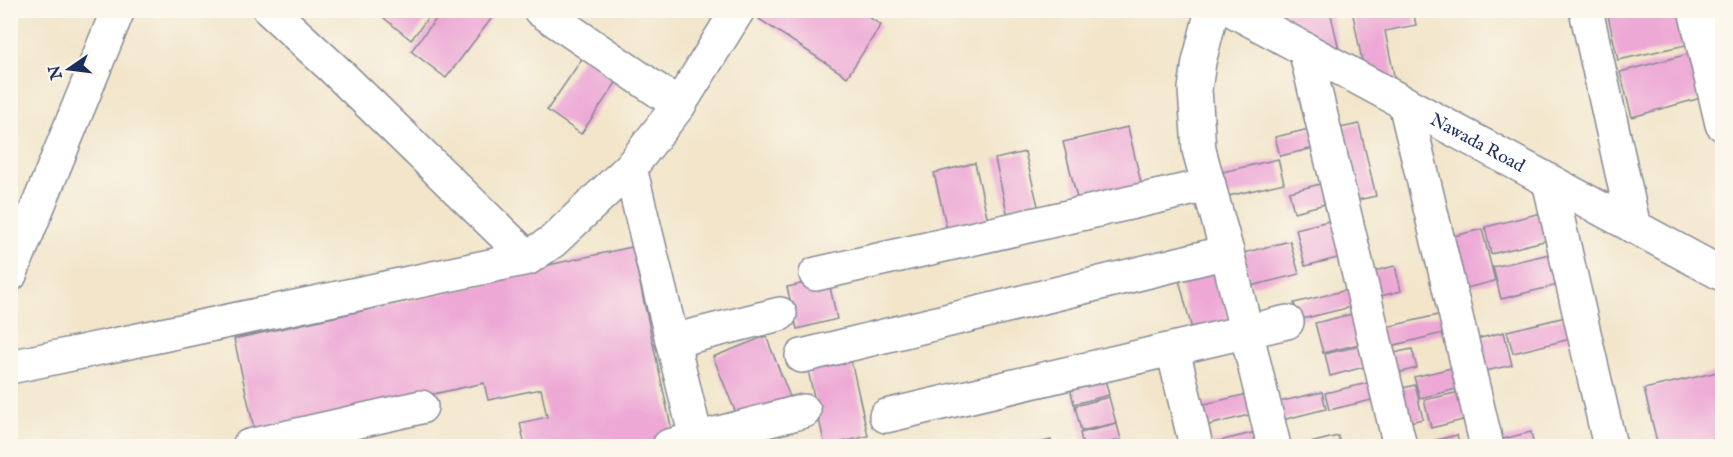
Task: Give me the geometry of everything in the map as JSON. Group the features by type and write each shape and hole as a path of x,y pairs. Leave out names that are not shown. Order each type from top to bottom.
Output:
{"street":[{"path":"10,275 118,10"},
{"path":"270,10 528,258"},
{"path":"540,10 679,105"},
{"path":"10,367 528,258 553,241 630,168 679,105 738,10"},
{"path":"1212,10 1195,89 1199,150 1227,252 1274,447"},
{"name":"Nawada Road","path":"1232,10 1722,274"},
{"path":"1586,10 1634,227"},
{"path":"1695,10 1722,124"},
{"path":"1305,49 1400,447"},
{"path":"1405,103 1487,447"},
{"path":"630,168 672,341 687,444 804,411"},
{"path":"1549,181 1610,447"},
{"path":"816,274 1209,185"},
{"path":"802,356 1227,252"},
{"path":"672,341 780,314"},
{"path":"886,416 1287,322"},
{"path":"1173,350 1196,447"},
{"path":"249,447 422,407"}],"building":[{"path":"374,10 434,10 411,40"},
{"path":"443,10 498,10 446,78 411,51"},
{"path":"765,10 858,10 881,25 847,77 759,19"},
{"path":"1265,10 1330,10 1339,50"},
{"path":"1352,10 1413,10 1416,25 1385,31 1396,85 1363,66"},
{"path":"1631,10 1688,10 1695,43 1618,60 1608,16"},
{"path":"1696,52 1708,96 1632,117 1620,72"},
{"path":"584,56 618,80 581,134 547,110"},
{"path":"1359,124 1376,196 1349,202 1331,130"},
{"path":"1128,127 1142,187 1078,202 1063,142"},
{"path":"1318,127 1323,146 1280,156 1275,137"},
{"path":"1025,152 1039,210 1008,217 995,159"},
{"path":"1278,159 1284,183 1224,197 1218,173"},
{"path":"975,163 989,225 948,234 934,173"},
{"path":"1328,182 1333,202 1294,212 1289,192"},
{"path":"1541,213 1548,240 1491,254 1485,227"},
{"path":"1337,219 1346,256 1305,266 1296,229"},
{"path":"1482,229 1495,281 1454,291 1442,239"},
{"path":"1290,241 1299,274 1251,286 1243,253"},
{"path":"632,247 674,440 644,446 525,446 520,423 547,417 541,389 488,400 484,383 255,433 234,339 489,283 488,278"},
{"path":"1554,253 1562,284 1501,299 1493,267"},
{"path":"1215,263 1231,328 1194,337 1177,272"},
{"path":"1395,266 1401,291 1368,299 1362,274"},
{"path":"828,278 837,319 797,329 787,287"},
{"path":"1351,289 1355,306 1298,320 1294,303"},
{"path":"1356,313 1363,343 1323,353 1315,323"},
{"path":"1442,314 1447,332 1379,349 1374,330"},
{"path":"1570,316 1575,338 1513,353 1507,331"},
{"path":"1504,332 1512,365 1477,373 1469,341"},
{"path":"766,336 792,402 740,423 713,357"},
{"path":"1363,345 1368,366 1330,376 1325,354"},
{"path":"1412,349 1417,368 1385,376 1380,356"},
{"path":"851,360 868,436 825,446 808,370"},
{"path":"1456,367 1461,388 1420,398 1414,377"},
{"path":"1722,371 1722,437 1683,446 1658,446 1644,389"},
{"path":"1104,375 1109,395 1074,404 1069,383"},
{"path":"1372,382 1376,399 1329,410 1325,393"},
{"path":"1415,385 1423,419 1397,425 1390,391"},
{"path":"1464,391 1471,418 1431,428 1424,400"},
{"path":"1322,392 1326,409 1278,421 1274,403"},
{"path":"1252,393 1257,413 1197,428 1192,407"},
{"path":"1109,397 1116,423 1081,431 1075,406"},
{"path":"1117,424 1121,440 1083,446 1080,433"},
{"path":"1264,430 1267,446 1199,446"},
{"path":"1531,432 1534,446 1493,446 1491,442"},
{"path":"1457,435 1460,446 1412,446"},
{"path":"1338,436 1341,446 1298,446"},
{"path":"1051,440 1052,446 1025,446"}]}
